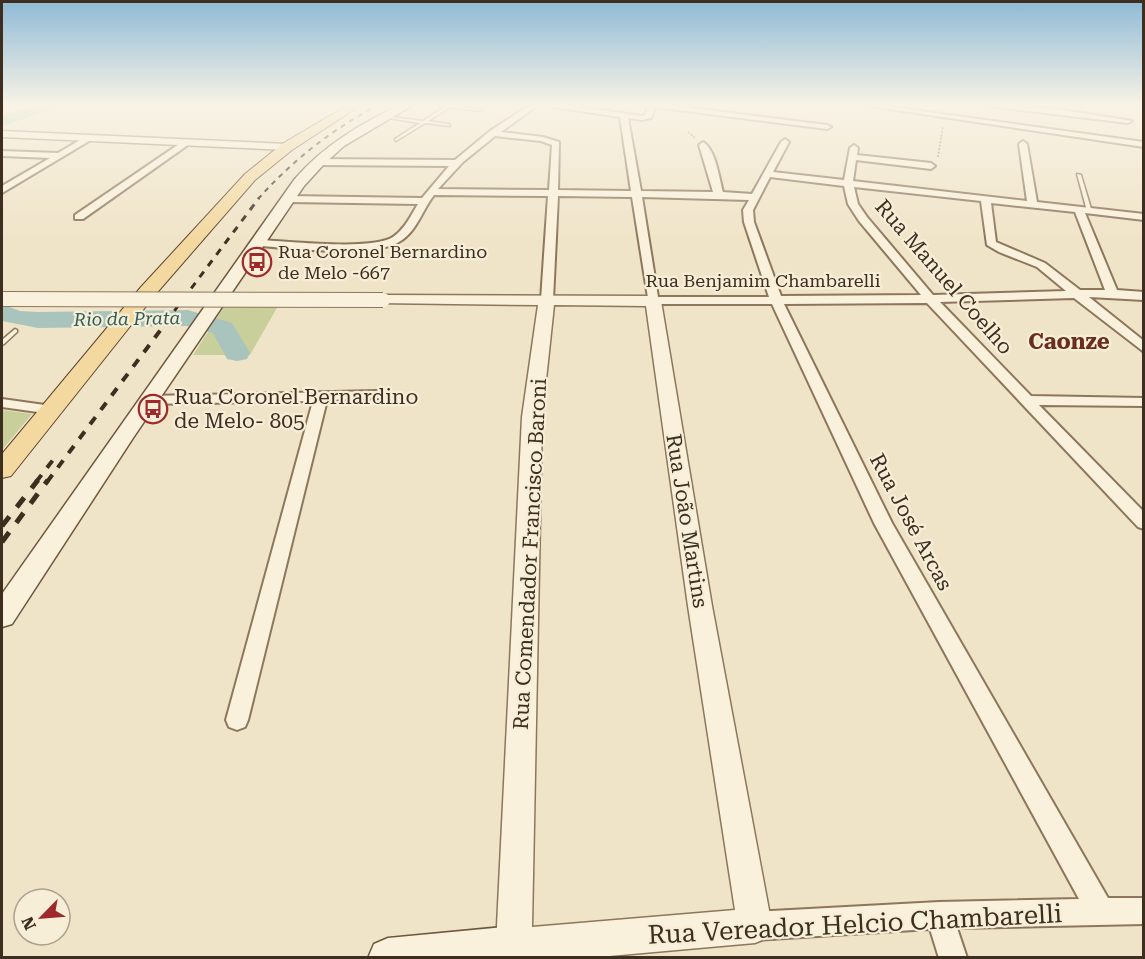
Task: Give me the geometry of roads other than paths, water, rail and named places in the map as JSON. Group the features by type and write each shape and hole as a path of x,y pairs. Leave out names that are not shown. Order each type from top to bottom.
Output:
{"main road":[{"path":"2,470 133,310 250,177 284,150"},
{"path":"2,616 201,324 260,243 300,181 317,162 333,150"},
{"name":"Rua Vereador Helcio Chambarelli","path":"388,957 513,952"}],"street":[{"path":"2,190 70,150"},
{"path":"79,217 177,150"},
{"path":"260,243 357,246 389,243 403,234 424,201 454,163 471,150"},
{"name":"Rua Comendador Francisco Baroni","path":"513,952 532,417 547,300 556,150"},
{"name":"Rua João Martins","path":"629,150 700,606 755,926"},
{"path":"705,150 712,167 719,195"},
{"name":"Rua José Arcas","path":"781,150 748,210 749,222 777,301 883,523 1100,910"},
{"path":"1024,150 1032,204"},
{"path":"2,153 60,156"},
{"name":"Rua Manuel Coelho","path":"931,166 853,153 848,183 853,204 930,299 1143,523"},
{"path":"317,162 454,163"},
{"path":"10,174 28,175"},
{"path":"767,174 1143,217"},
{"path":"432,192 753,197"},
{"path":"289,199 424,201"},
{"path":"986,199 991,243 1004,251 1031,259 1077,293 1143,348"},
{"path":"1085,210 1112,293"},
{"name":"Rua Benjamim Chambarelli","path":"2,299 777,301 930,299 1077,293 1112,293 1143,297"},
{"path":"149,400 377,395"},
{"path":"237,720 321,396"},
{"path":"1025,400 1143,402"},
{"path":"2,403 52,410"},
{"name":"Rua Vereador Helcio Chambarelli","path":"513,952 755,926 939,915 1100,910 1143,911"},
{"path":"939,915 953,957"}],"lane":[{"path":"1079,175 1085,210"},
{"path":"2,343 15,331"}],"waterway":[{"name":"Rio da Prata","path":"2,311 14,317 38,320 188,318 223,328 237,353"}],"railway":[{"path":"259,198 310,150"},
{"path":"166,322 259,198"},
{"path":"47,482 168,320"},
{"path":"36,482 53,460"},
{"path":"2,526 38,480"},
{"path":"2,542 48,480"}],"place":[{"name":"Rua Coronel Bernardino de Melo -667","path":"257,262"},
{"name":"Rua Coronel Bernardino de Melo- 805","path":"153,409"}],"district":[{"name":"Caonze","path":"1069,341"}]}
